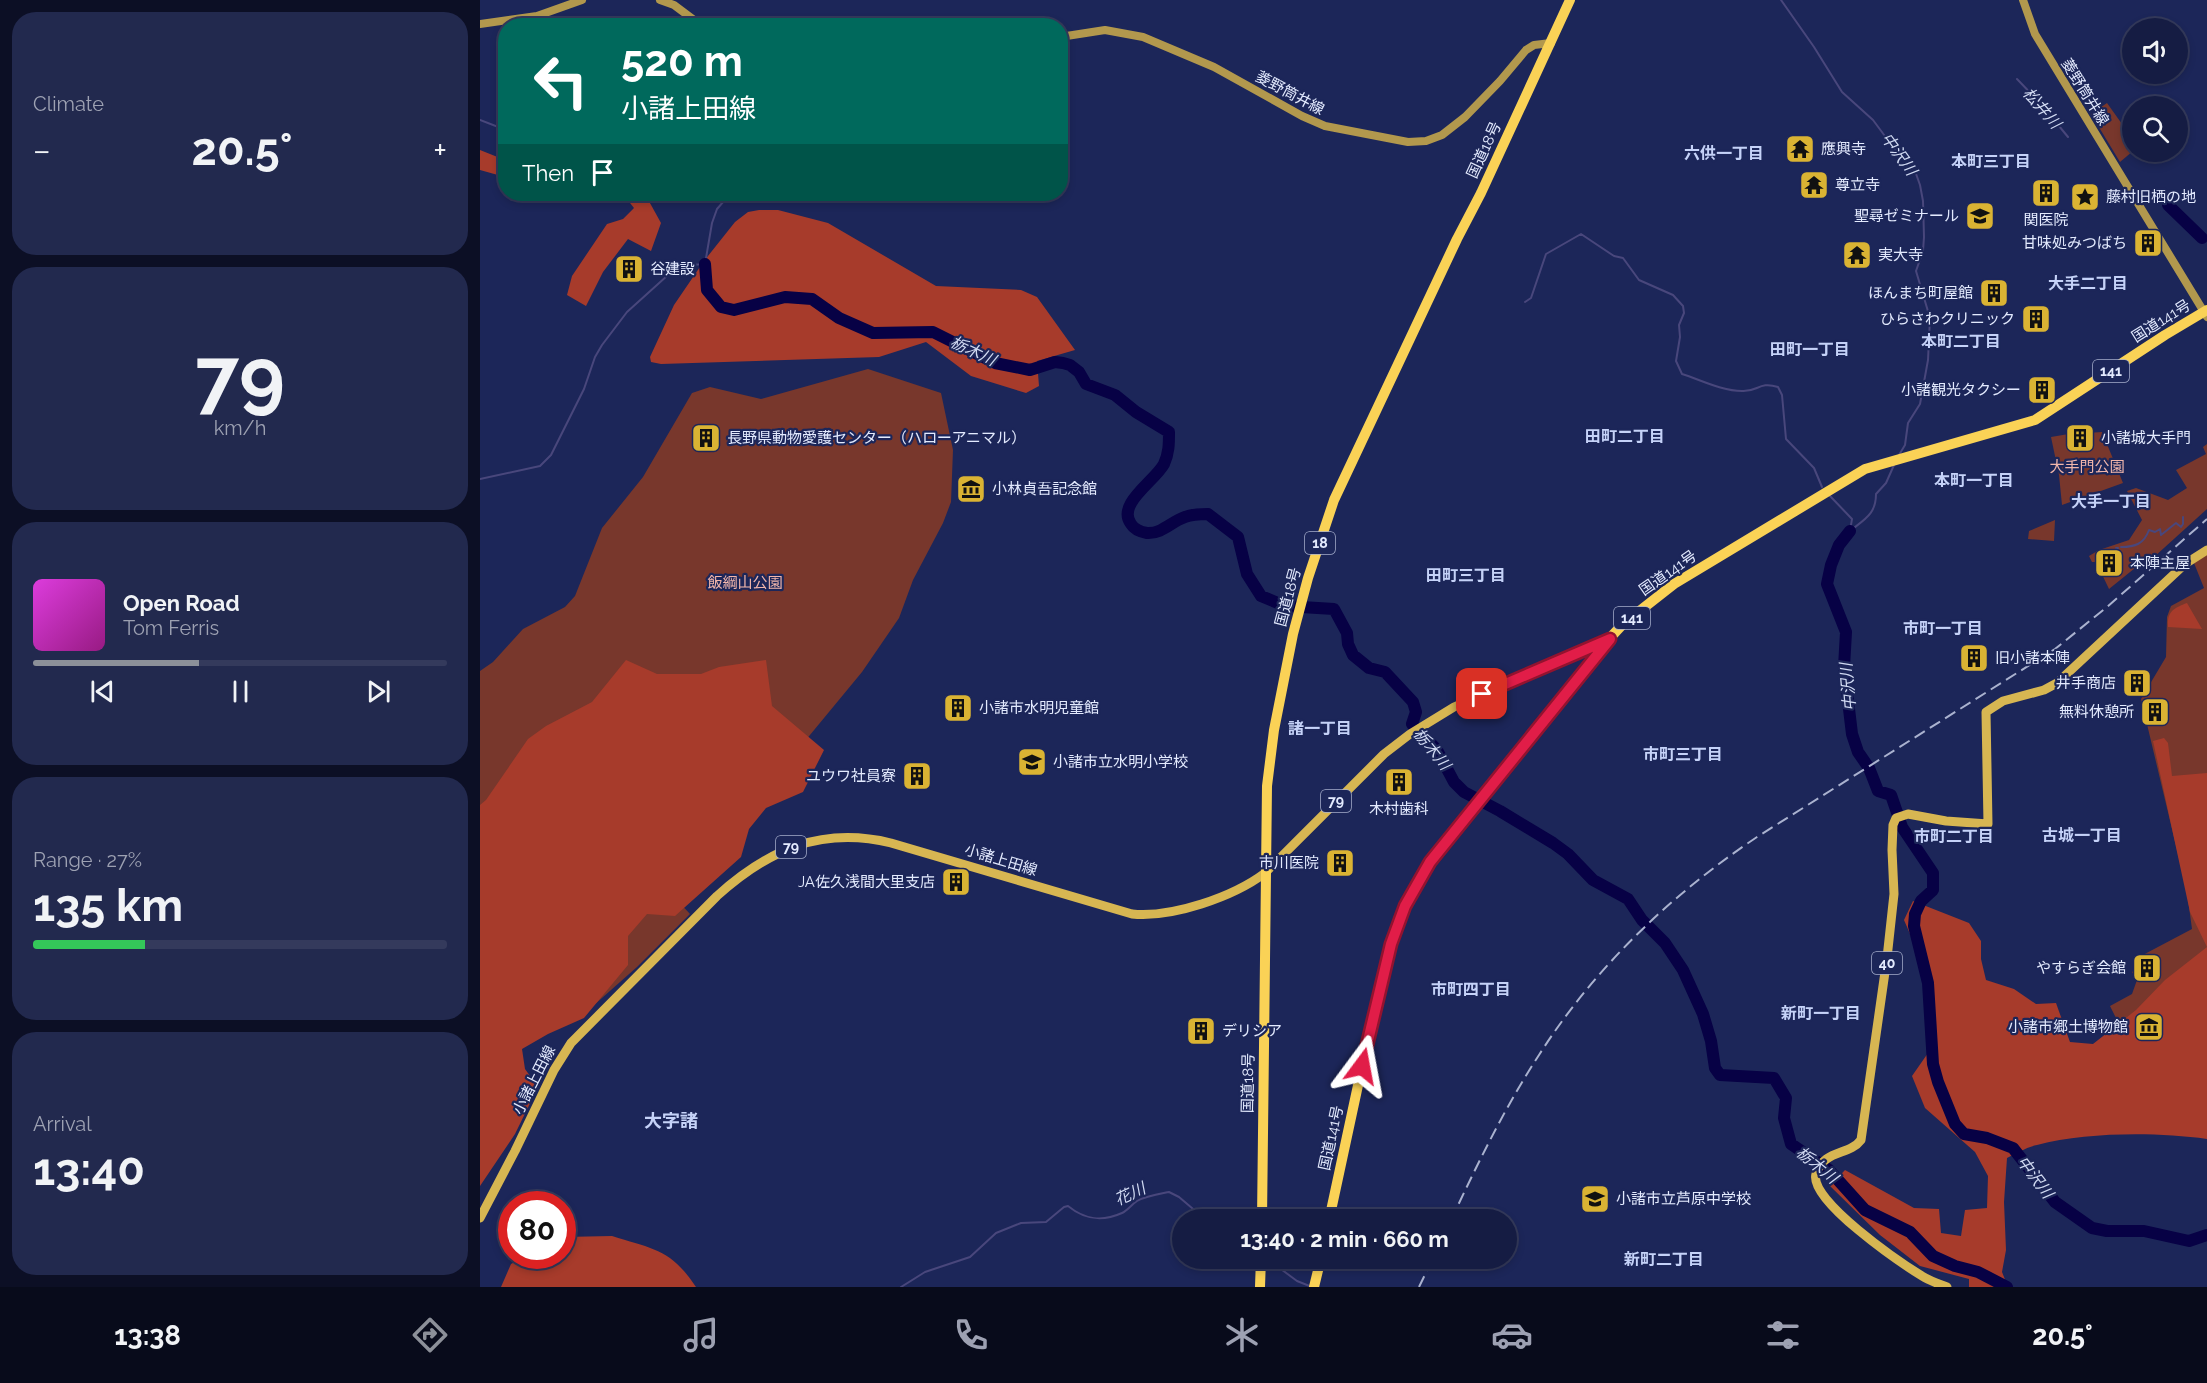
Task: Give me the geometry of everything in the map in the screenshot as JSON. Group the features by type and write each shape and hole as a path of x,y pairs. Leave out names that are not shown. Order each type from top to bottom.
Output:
{"highway":[{"name":"国道18号","path":"1262,1209 1267,786 1274,730 1293,634 1308,578 1334,500 1570,0"},
{"name":"国道141号","path":"1331,1209 1377,997 1391,944 1405,906 1430,862 1623,624 1674,584 1865,469 2035,420 2206,313"},
{"path":"1260,1287 1261,1269"},
{"path":"1314,1287 1318,1269"}],"main road":[{"path":"523,18 537,16 582,0"},
{"path":"660,0 674,5 691,18"},
{"name":"菱野筒井線","path":"2023,0 2035,34 2206,313"},
{"path":"480,24 498,21"},
{"name":"菱野筒井線","path":"1068,36 1105,30 1143,37 1214,67 1302,116 1325,126 1408,142 1426,141 1442,135 1465,117 1526,50 1534,45 1551,43"},
{"name":"40","path":"1947,1287 1924,1277 1851,1224 1837,1212 1815,1185 1815,1176 1828,1157 1852,1148 1862,1140 1894,894 1893,825 1896,818 1908,814 1946,821 1988,824 1986,712 2003,701 2044,690 2057,683 2185,564 2207,550"},
{"name":"小諸上田線","path":"480,1218 554,1070 571,1043 717,896 746,872 779,852 825,839 876,840 1109,909 1136,914 1157,913 1215,900 1243,888 1265,873 1384,754 1424,724 1461,703 1610,639"}],"green space":[{"path":"2107,103 2122,124 2122,160 2120,162 2091,114"},
{"name":"飯綱山公園","path":"868,369 941,393 953,450 951,502 943,523 913,580 899,618 862,672 805,741 650,871 690,914 637,967 585,1013 480,1016 480,671 493,662 523,629 565,607 575,596 602,528 643,477 692,393 710,387 761,399"},
{"name":"大手門公園","path":"2086,431 2087,433 2102,432 2123,483 2062,505 2059,475 2051,437"},
{"path":"2207,444 2207,509 2143,567 2140,564 2109,589 2096,562 2092,562 2089,556 2099,550 2129,540 2142,520 2127,491 2136,488 2168,500 2187,488 2176,470 2206,454 2203,447"},
{"path":"2055,520 2054,541 2028,539 2029,531"},
{"path":"2207,554 2207,1055 2124,1034 2110,1006 2132,994 2137,980 2132,972 2142,965 2139,957 2192,929 2187,892 2141,699 2166,657 2167,617 2171,606 2204,588 2194,563"}],"shaded area":[{"path":"480,150 498,157 498,175 480,170"},
{"path":"628,201 649,201 661,223 651,251 628,239 603,272 586,306 567,295 572,276 607,224 623,219 634,208"},
{"path":"778,210 828,223 936,286 1021,290 1037,297 1075,350 1037,361 1039,386 1026,393 971,376 926,342 879,357 661,364 651,362 650,357 674,305 704,261 735,222 748,212"},
{"path":"2187,603 2202,629 2168,627 2172,611"},
{"path":"626,660 657,674 701,674 719,667 766,660 772,706 824,750 803,792 766,808 749,829 741,857 675,916 647,914 628,936 628,965 584,1018 522,1049 525,1069 538,1087 515,1134 480,1186 480,805 486,800 528,739 546,726 592,702"},
{"path":"2164,738 2168,743 2172,776 2207,773 2207,947 2190,912 2153,741"},
{"path":"1913,901 1969,923 1981,941 1981,959 1986,980 2014,989 2036,1004 2056,1003 2070,1042 2093,1044 2136,1010 2165,980 2207,947 2207,1139 2144,1134 2077,1138 2033,1146 2007,1158 2004,1202 2006,1250 2002,1272 2008,1287 1969,1287 1969,1279 1920,1266 1880,1235 1830,1186 1845,1170 1914,1208 1939,1209 1941,1233 1961,1236 1965,1210 1987,1208 1988,1176 1975,1152 1925,1108 1912,1076 1935,1043 1932,985 1904,920"},
{"path":"612,1236 660,1252 678,1265 696,1287 501,1287 509,1269 576,1269 576,1237"}],"waterway":[{"name":"中沢川","path":"1781,0 1842,92 1873,120 1896,151 1915,171 1920,185 1924,237 1923,251 1916,271 1930,318 1928,360 1920,404 1908,423 1905,445 1899,455"},
{"name":"松井川","path":"2017,79 2068,137"},
{"name":"栃木川","path":"480,120 498,127"},
{"path":"480,479 540,466 551,455 584,389 595,357 627,312 678,266 705,264 712,223 717,209 724,201"},
{"name":"松井川","path":"2168,205 2202,238"},
{"path":"1525,302 1531,298 1546,254 1581,234 1614,256 1623,258 1639,280 1673,295 1683,306 1684,313 1679,325 1680,337 1676,361 1682,374 1734,391 1747,391 1767,385 1778,387 1782,395 1786,439 1814,468 1822,487"},
{"name":"栃木川","path":"705,264 707,290 721,307 734,310 785,297 812,299 839,318 873,333 933,332 995,363 1030,370 1055,362 1063,363 1079,372 1086,384 1115,395 1136,412 1169,432 1168,452 1164,464 1132,501 1128,516 1132,526 1142,532 1152,533 1188,516 1208,514 1238,537 1247,574 1261,596 1285,606 1334,609 1347,633 1348,644 1353,655 1369,668 1385,672 1413,702 1416,712 1412,724 1437,750 1454,782 1464,792 1553,843 1568,854 1593,880 1628,899 1642,920 1665,943 1683,970 1703,1014 1711,1041 1715,1068 1720,1075 1774,1078 1786,1098 1784,1118 1791,1144 1829,1170 1865,1210 1910,1232 1933,1256 1955,1266 1978,1272 2007,1287"},
{"name":"中沢川","path":"1850,531 1872,511 1876,494 1886,483 1894,465"},
{"path":"1830,496 1852,519 1850,531"},
{"path":"2121,547 2138,544 2149,530 2155,532 2160,529 2161,535 2176,523 2181,527 2183,517"},
{"name":"中沢川","path":"1850,531 1839,545 1827,584 1846,632 1844,667 1852,734 1858,752 1869,768 1878,791 1891,795 1902,827 1933,873 1933,890 1921,901 1915,914 1914,926 1928,983 1933,1064 1955,1124 1964,1134 1987,1138 2013,1148 2055,1202 2092,1228 2107,1231 2144,1231 2189,1241 2207,1235"},
{"name":"花川","path":"901,1287 925,1272 970,1257 996,1233 1021,1223 1046,1222 1064,1207 1068,1206 1087,1217 1108,1218 1124,1212 1141,1199 1169,1192 1193,1209"},
{"name":"花川","path":"1281,1269 1297,1281 1312,1287"}],"railway":[{"path":"1456,1209 1503,1115 1561,1023 1610,962 1665,908 1757,837 2055,649 2107,607 2207,519"},
{"path":"1419,1287 1428,1269"}],"place":[{"name":"應興寺","path":"1800,149"},
{"name":"尊立寺","path":"1814,185"},
{"name":"関医院","path":"2046,193"},
{"name":"藤村旧栖の地","path":"2085,197"},
{"name":"聖尋ゼミナール","path":"1980,216"},
{"name":"甘味処みつばち","path":"2148,243"},
{"name":"実大寺","path":"1857,255"},
{"name":"谷建設","path":"629,269"},
{"name":"ほんまち町屋館","path":"1994,293"},
{"name":"ひらさわクリニック","path":"2036,319"},
{"name":"小諸観光タクシー","path":"2042,390"},
{"name":"長野県動物愛護センター（ハローアニマル）","path":"706,438"},
{"name":"小諸城大手門","path":"2080,438"},
{"name":"小林貞吾記念館","path":"971,489"},
{"name":"本陣主屋","path":"2109,563"},
{"name":"旧小諸本陣","path":"1974,658"},
{"name":"井手商店","path":"2137,683"},
{"name":"小諸市水明児童館","path":"958,708"},
{"name":"無料休憩所","path":"2155,712"},
{"name":"小諸市立水明小学校","path":"1032,762"},
{"name":"ユウワ社員寮","path":"917,776"},
{"name":"木村歯科","path":"1399,782"},
{"name":"市川医院","path":"1340,863"},
{"name":"JA佐久浅間大里支店","path":"956,882"},
{"name":"やすらぎ会館","path":"2147,968"},
{"name":"小諸市郷土博物館","path":"2149,1027"},
{"name":"デリシア","path":"1201,1031"},
{"name":"小諸市立芦原中学校","path":"1595,1199"}],"district":[{"name":"六供一丁目","path":"1724,153"},
{"name":"本町三丁目","path":"1991,161"},
{"name":"大手二丁目","path":"2088,283"},
{"name":"本町二丁目","path":"1961,341"},
{"name":"田町一丁目","path":"1810,349"},
{"name":"田町二丁目","path":"1625,436"},
{"name":"本町一丁目","path":"1974,480"},
{"name":"大手一丁目","path":"2111,501"},
{"name":"田町三丁目","path":"1466,575"},
{"name":"市町一丁目","path":"1943,628"},
{"name":"諸一丁目","path":"1320,728"},
{"name":"市町三丁目","path":"1683,754"},
{"name":"古城一丁目","path":"2082,835"},
{"name":"市町二丁目","path":"1954,836"},
{"name":"市町四丁目","path":"1471,989"},
{"name":"新町一丁目","path":"1821,1013"},
{"name":"大字諸","path":"671,1120"},
{"name":"新町二丁目","path":"1664,1259"}],"route":[{"path":"1362,1066 1391,944 1405,906 1430,862 1610,639 1482,694"}]}
